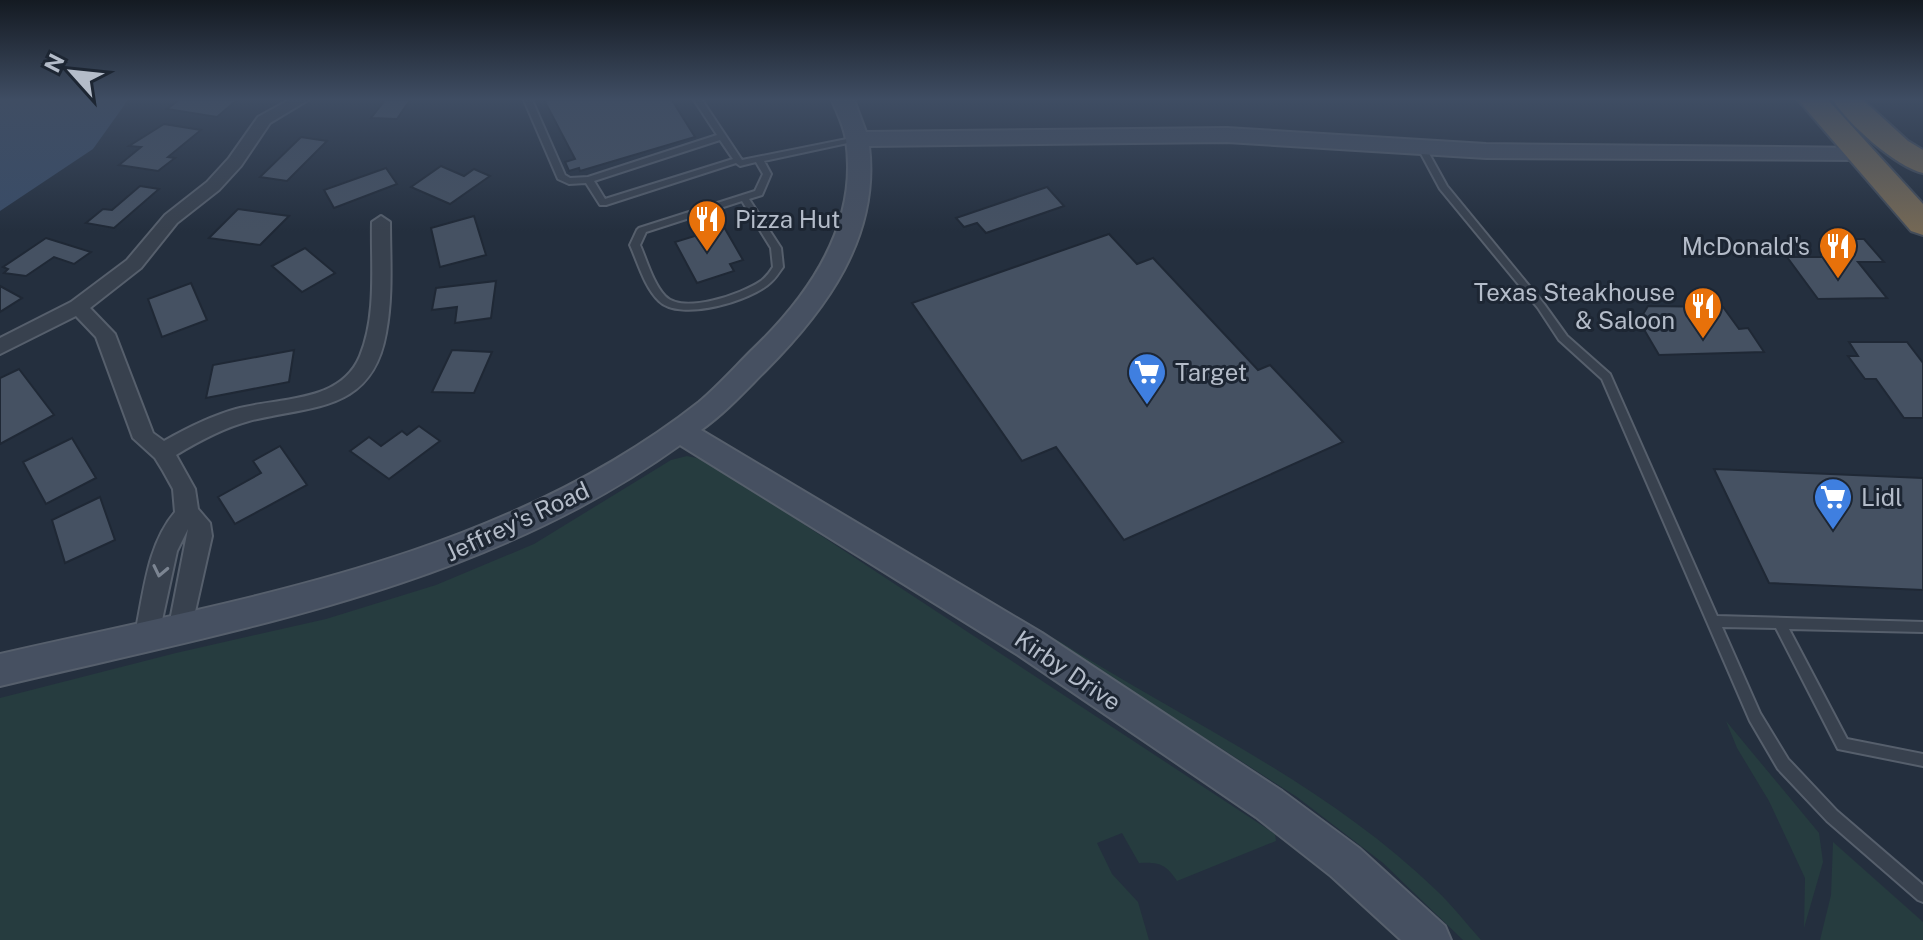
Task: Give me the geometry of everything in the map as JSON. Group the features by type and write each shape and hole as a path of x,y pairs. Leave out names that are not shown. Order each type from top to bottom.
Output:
{"highway":[{"path":"1850,144 1923,224"},
{"path":"1894,144 1923,163"},
{"path":"1906,144 1923,163"},
{"path":"1858,153 1891,163 1923,184"}],"street":[{"path":"0,347 78,307 134,264 171,219 213,186 248,144"},
{"name":"Jeffrey's Road","path":"0,670 420,565 555,509 682,432 766,357 826,282 851,233 858,177 857,144"},
{"path":"1360,144 1502,152 1858,153"},
{"path":"163,452 238,415 312,403 341,390 364,369 374,341 379,304 381,222"},
{"path":"78,307 105,334 144,438 163,452 184,489 187,514 199,523 200,536 181,626"},
{"name":"Kirby Drive","path":"682,432 991,619 1257,795 1345,862 1431,940"},
{"path":"147,634 171,533 187,514"}],"lane":[{"path":"547,144 561,177 569,181 589,180 699,144"},
{"path":"728,144 740,163 833,144"},
{"path":"1422,148 1443,187 1541,306 1563,338 1606,377 1755,717 1783,764 1832,816 1923,895"},
{"path":"745,199 776,248 778,267 769,280 750,291 696,307 676,307 662,300 635,245 642,230 759,193 767,174 759,159"},
{"path":"589,180 603,203 738,160"},
{"path":"1713,621 1923,627"},
{"path":"1780,623 1843,745 1923,760"}],"green space":[{"path":"687,456 706,460 1275,834 1276,841 1177,881 1161,865 1139,863 1122,833 1097,843 1112,874 1138,902 1149,940 0,940 0,698 326,619 436,585 534,544 671,460"},
{"path":"1054,638 1251,754 1347,817 1436,890 1481,940 1463,940 1383,863 1297,797 1063,647"},
{"path":"1726,721 1819,833 1823,862 1804,928 1805,878 1769,801 1737,748"},
{"path":"1833,842 1923,922 1923,940 1820,940 1831,895"}],"water":[{"path":"0,144 97,144 0,211"}],"building":[{"path":"184,144 168,157 175,158 158,171 119,165 141,147 129,146"},
{"path":"294,144 324,144 287,181 260,177"},
{"path":"567,144 672,144 580,171 579,168 569,171 565,162 575,159"},
{"path":"441,166 464,176 474,169 490,176 450,204 411,187"},
{"path":"386,168 397,184 334,208 324,190"},
{"path":"140,186 159,189 114,228 86,223 103,209 112,210"},
{"path":"1047,187 1064,206 986,233 977,223 964,227 956,218"},
{"path":"238,209 289,216 260,245 209,238"},
{"path":"474,216 486,255 440,267 431,228"},
{"path":"724,227 743,260 730,264 734,271 697,283 675,242"},
{"name":"Target","path":"1109,234 1137,264 1153,258 1258,370 1270,365 1343,442 1124,540 1056,447 1022,461 912,303"},
{"path":"46,238 91,252 74,264 54,257 26,276 4,273 8,269 3,267"},
{"name":"McDonald's","path":"1821,239 1864,239 1884,262 1858,262 1887,298 1818,299 1787,257 1835,257"},
{"path":"305,248 335,273 302,292 272,266"},
{"path":"496,281 491,318 455,323 457,307 432,310 436,288"},
{"path":"191,283 207,320 162,337 148,299"},
{"path":"0,286 22,298 0,312"},
{"name":"Texas Steakhouse & Saloon","path":"1648,306 1723,307 1739,329 1748,328 1764,352 1659,355 1639,321"},
{"path":"1849,342 1907,342 1923,363 1923,418 1904,418 1876,379 1865,379 1848,356 1858,356"},
{"path":"294,350 289,382 206,398 213,365"},
{"path":"452,350 492,352 474,393 432,392"},
{"path":"19,369 54,415 0,444 0,378"},
{"path":"419,426 440,441 389,479 350,451 369,437 381,446 402,431 407,435"},
{"path":"72,438 96,478 46,504 23,462"},
{"path":"280,446 307,485 235,524 218,497 261,473 253,461"},
{"name":"Lidl","path":"1714,469 1923,478 1923,590 1769,583"},
{"path":"100,497 115,540 65,563 52,520"}],"place":[{"name":"Pizza Hut","path":"707,253"},
{"name":"McDonald's","path":"1838,280"},
{"name":"Texas Steakhouse & Saloon","path":"1703,340"},
{"name":"Target","path":"1147,406"},
{"name":"Lidl","path":"1833,531"}]}
